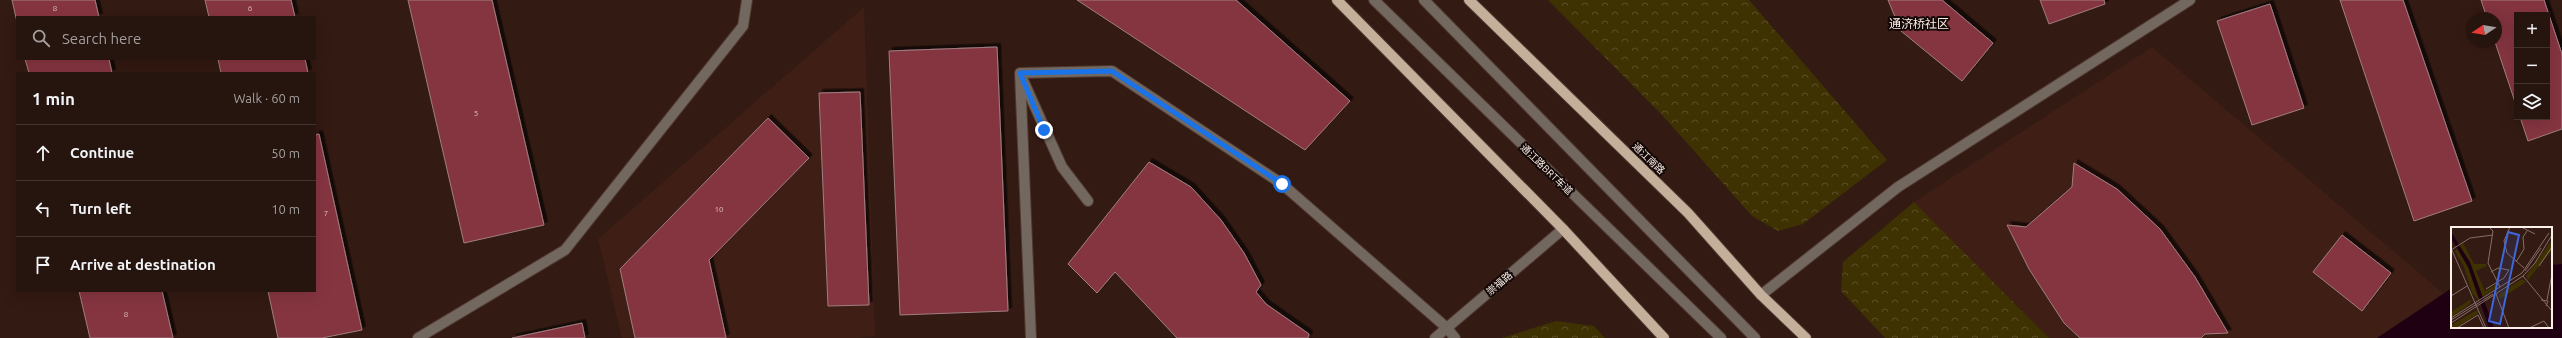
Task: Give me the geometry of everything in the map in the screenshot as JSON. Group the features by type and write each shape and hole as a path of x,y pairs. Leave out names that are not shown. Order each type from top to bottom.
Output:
{"main road":[{"path":"1337,0 1563,229 1664,338"},
{"name":"通江南路","path":"1470,0 1688,213 1761,295 1806,338"}],"street":[{"path":"418,338 565,250 743,26 747,0"},
{"name":"通江路BRT车道","path":"1374,0 1721,338"},
{"path":"1424,0 1755,338"},
{"path":"1761,295 1898,188 2190,0"},
{"path":"1020,73 1112,71 1282,184 1447,328 1455,338"},
{"path":"1020,73 1062,167 1088,201"},
{"path":"1020,73 1031,338"},
{"name":"崇福路","path":"1435,338 1563,229"}],"shaded area":[{"path":"864,7 875,336 856,338 622,338 598,239"},
{"path":"2152,47 2444,294 2377,338 2049,338 1914,202"},
{"path":"2562,264 2562,338 2377,338 2451,289 2451,328 2552,328 2552,265"}],"green space":[{"path":"1548,0 1749,0 1887,160 1803,224 1778,231 1752,216 1662,115"},
{"path":"1914,202 2049,338 1885,338 1841,291 1843,262"},
{"path":"1556,321 1594,326 1605,338 1502,338"}],"building":[{"path":"12,0 95,0 99,16 16,16 16,18"},
{"path":"205,0 291,0 295,16 209,16"},
{"path":"408,0 492,0 544,225 464,243"},
{"path":"1077,0 1236,0 1350,101 1305,150"},
{"path":"1888,0 1942,0 1993,43 1962,81 1901,31"},
{"path":"2040,0 2104,0 2105,4 2049,24"},
{"path":"2340,0 2403,0 2472,201 2414,221"},
{"path":"2481,0 2544,0 2548,12 2514,12 2514,99 2497,48 2502,48 2502,12 2485,12"},
{"path":"2270,4 2304,108 2252,125 2217,21"},
{"path":"2550,18 2562,54 2562,129 2528,141 2521,120 2550,120"},
{"path":"997,47 1008,311 900,315 889,51"},
{"path":"25,60 109,60 112,72 29,72"},
{"path":"218,60 305,60 308,72 221,72"},
{"path":"860,92 869,305 828,306 819,93"},
{"path":"768,118 809,158 709,260 726,338 635,338 620,269"},
{"path":"319,134 362,330 322,338 278,338 268,292 316,292 316,135"},
{"path":"1149,162 1191,187 1221,220 1244,253 1261,285 1256,292 1266,304 1309,334 1308,338 1177,338 1115,272 1097,293 1068,264"},
{"path":"2074,163 2117,189 2160,229 2195,277 2228,333 2205,334 2201,338 2080,338 2064,323 2029,269 2007,225 2026,227 2072,187"},
{"path":"2342,235 2391,273 2362,311 2313,272"},
{"path":"79,292 162,292 173,338 90,338"},
{"path":"582,323 585,338 512,338"}],"district":[{"name":"通济桥社区","path":"1919,24"}],"route":[{"path":"1044,130 1020,73 1112,71 1282,184"}]}
